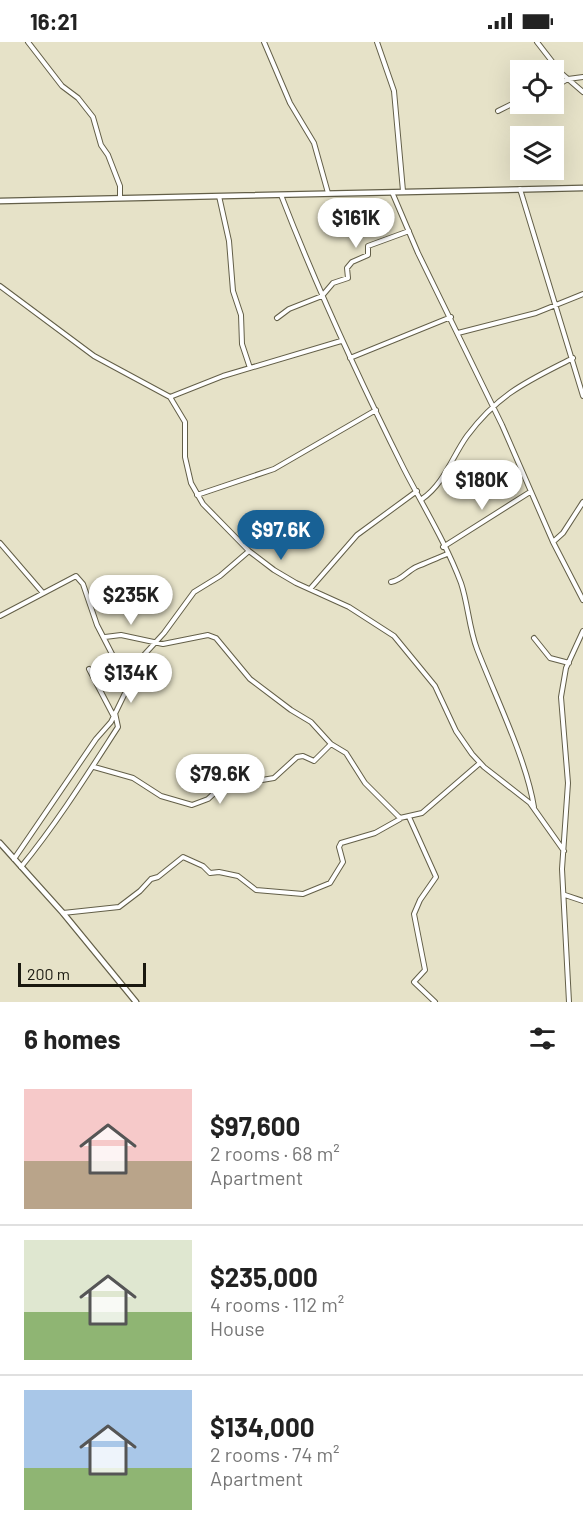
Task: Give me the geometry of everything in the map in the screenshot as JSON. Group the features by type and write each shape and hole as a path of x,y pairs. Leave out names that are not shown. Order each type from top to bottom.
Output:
{"main road":[{"path":"0,201 120,196 583,188"},
{"path":"0,843 63,913 136,1002"}],"street":[{"path":"28,42 63,86 78,98 93,117 100,145 118,181 120,196"},
{"path":"264,42 290,103 314,143 328,193"},
{"path":"377,42 394,91 403,191"},
{"path":"537,42 568,79 583,92"},
{"path":"564,81 583,77"},
{"path":"498,111 510,105"},
{"path":"520,189 583,396"},
{"path":"392,191 553,542 583,600"},
{"path":"281,195 341,341 422,499 460,582 474,640 507,725 534,808"},
{"path":"219,196 229,241 232,291 241,315 242,344 250,368"},
{"path":"277,318 289,309 322,296 333,283 348,278 347,268 352,262 368,255 368,246 410,231"},
{"path":"0,286 94,356 170,397 185,422 185,457 197,495 249,551 285,577 349,607 394,636 435,686 456,731 480,763 518,791 534,808 564,851"},
{"path":"458,333 527,315 583,294"},
{"path":"350,358 451,318"},
{"path":"170,397 250,368 341,341"},
{"path":"422,499 439,483 468,435 492,405 520,385 573,358"},
{"path":"197,495 274,469 376,410"},
{"path":"310,589 357,534 417,491"},
{"path":"443,547 530,492"},
{"path":"553,542 563,533 583,502"},
{"path":"0,543 43,593"},
{"path":"14,859 114,714 143,656 194,592 220,576 249,551"},
{"path":"391,582 403,578 414,568 429,564 447,554"},
{"path":"0,616 76,576 80,579 93,617 128,683"},
{"path":"569,1002 564,894 568,783 561,697 562,681 583,631"},
{"path":"105,637 121,635 154,643 171,643 208,635 216,638 250,679 311,722 331,744 346,753 366,783 400,818"},
{"path":"534,638 549,658 569,663"},
{"path":"21,867 39,847 54,821 94,767 118,727 114,714 88,669"},
{"path":"94,767 133,778 161,796 194,805 210,798 222,786 235,784 245,787 256,781 274,778 297,757 303,756 314,761 331,744"},
{"path":"63,913 119,907 151,879 158,878 183,857 203,866 210,873 219,872 238,876 256,890 305,893 325,886 332,880 343,862 339,847 341,843 375,833 400,818 409,818 422,813 480,763"},
{"path":"409,818 436,877 423,894 414,914 425,970 414,982 435,1002"},
{"path":"564,894 583,901"}]}
